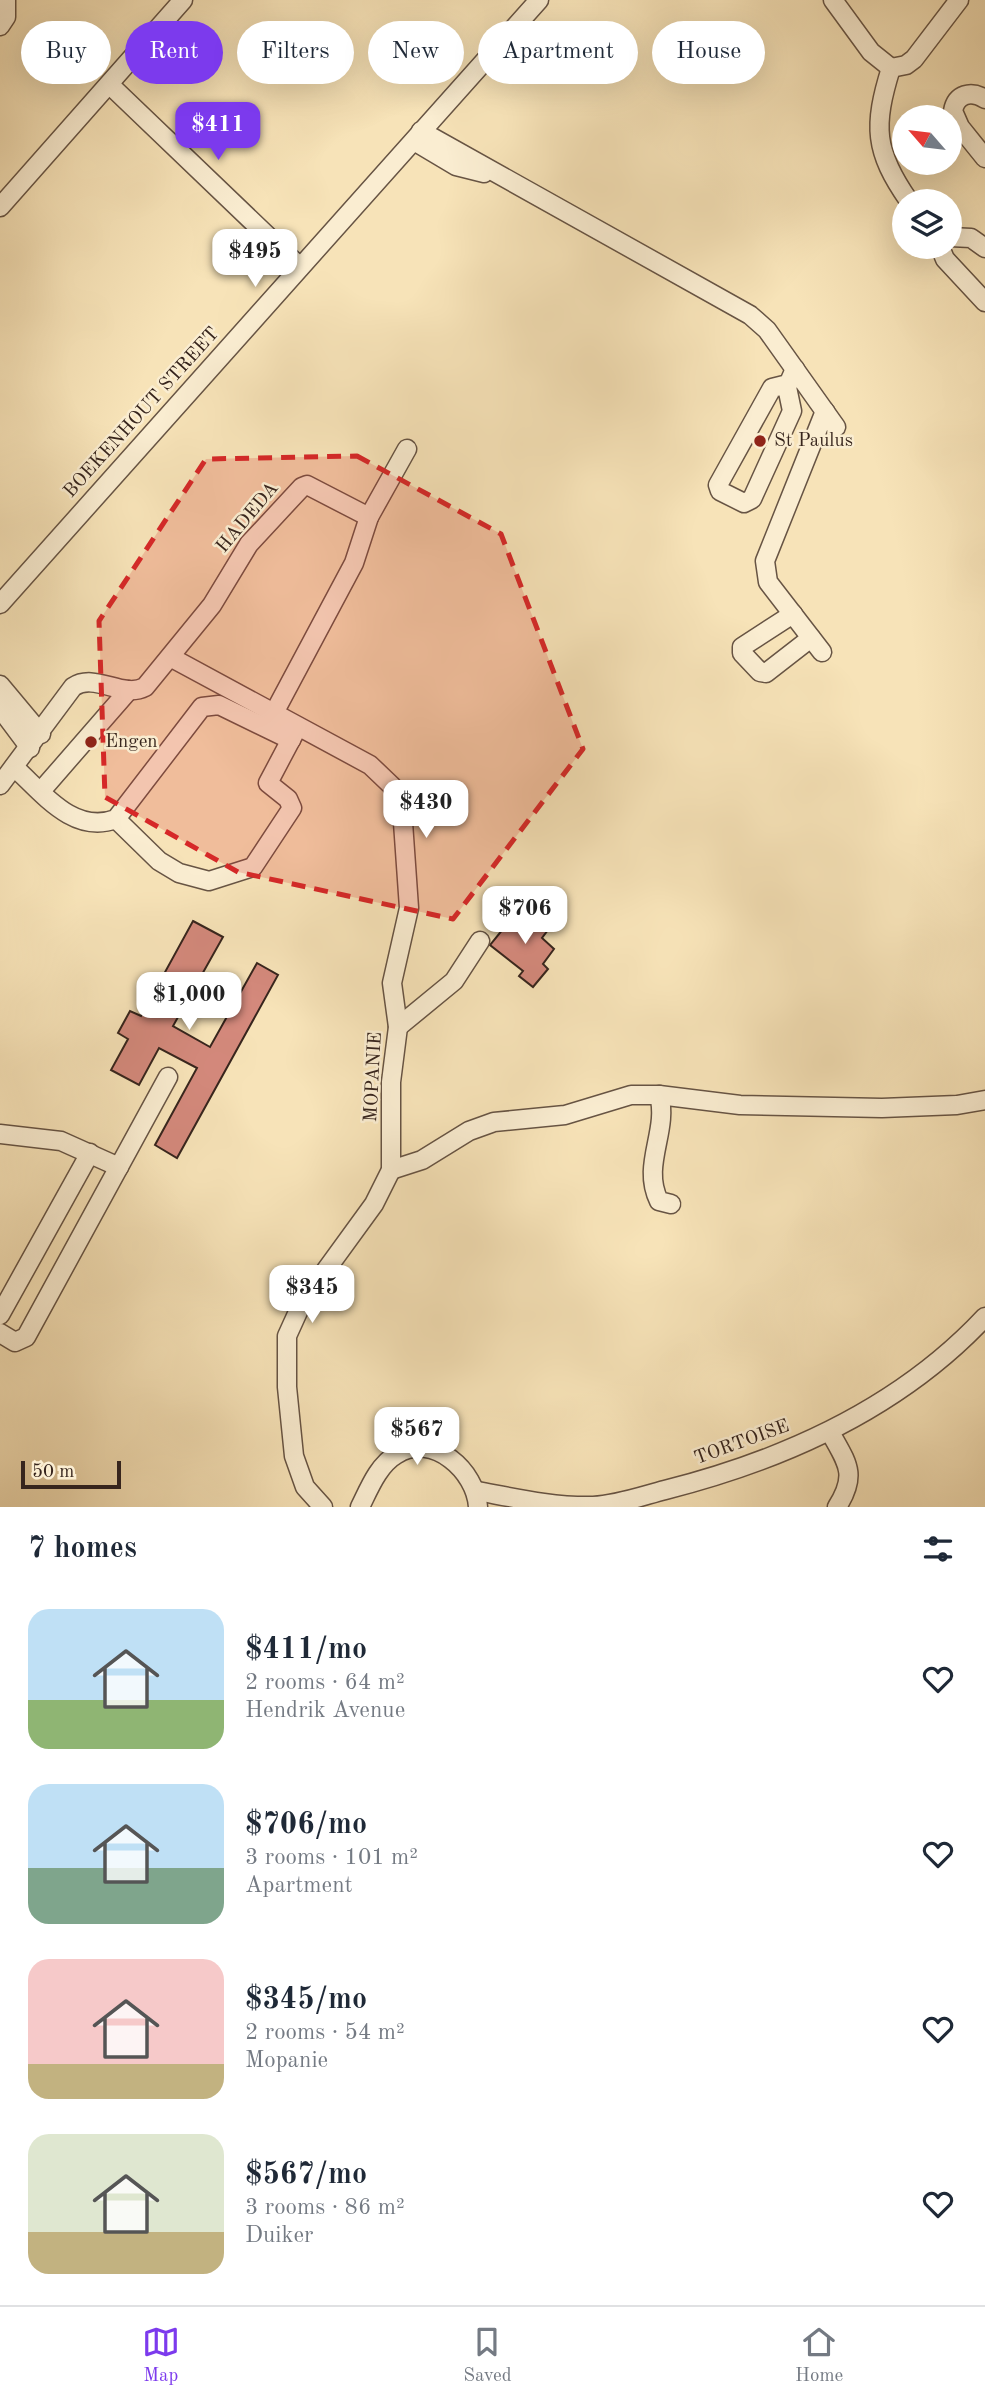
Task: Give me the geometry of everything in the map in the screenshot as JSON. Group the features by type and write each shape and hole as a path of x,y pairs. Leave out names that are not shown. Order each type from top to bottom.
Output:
{"street":[{"path":"0,26 6,17 6,0"},
{"path":"0,207 183,0"},
{"name":"BOEKENHOUT STREET","path":"0,604 539,0"},
{"path":"833,0 871,52 891,68"},
{"path":"891,68 911,62 959,0"},
{"path":"891,68 883,92 878,141 885,162 902,189"},
{"path":"110,85 300,267"},
{"path":"985,99 976,94 965,95 957,100 953,111 960,127 985,158"},
{"path":"417,136 491,173 750,315 767,330 792,377 825,411 836,427"},
{"path":"962,238 971,238 985,248"},
{"path":"945,259 985,302"},
{"path":"792,377 792,411 752,499 744,503 720,491 718,485 772,388 792,377"},
{"path":"822,652 768,582 765,561 825,411"},
{"path":"274,712 354,563 369,517 407,449"},
{"name":"HADEDA","path":"41,791 130,690 145,687 172,658 212,605 249,544 302,486 310,486 369,517"},
{"path":"793,614 742,647 742,653 760,672 766,673 811,638"},
{"name":"MOPANIE","path":"172,658 274,712 295,733 370,765 388,781 400,800 406,826 409,908 392,983 398,1027 391,1083 391,1170 374,1204 302,1303 287,1336 287,1387 294,1456 305,1487 323,1507"},
{"path":"0,785 36,741 66,695 78,683 90,682 130,690"},
{"path":"0,685 36,741"},
{"path":"14,767 68,816 107,823 116,820 202,707 219,705 295,733 268,783 288,799 292,808 257,863 247,871 209,881 179,873 152,855 116,820"},
{"path":"0,708 36,741"},
{"path":"398,1027 454,981 480,941"},
{"path":"0,1333 15,1342 26,1337 168,1077"},
{"path":"391,1170 422,1160 469,1132 494,1122 553,1117 631,1095 659,1095 731,1105 891,1108 985,1100"},
{"path":"659,1095 663,1114 653,1151 653,1179 657,1200 671,1204"},
{"path":"0,1134 61,1141 119,1167"},
{"path":"0,1315 90,1153"},
{"name":"TORTOISE","path":"477,1499 562,1506 603,1506 736,1471 830,1432 924,1371 985,1317"},
{"path":"830,1432 850,1475 848,1488 837,1507"},
{"path":"360,1507 383,1466 397,1453 413,1448 430,1450 458,1464 477,1499"}],"highlighted area":[{"path":"357,456 501,534 583,749 453,919 238,872 105,797 99,621 206,459"}],"building":[{"path":"520,908 548,930 542,938 554,949 543,964 548,969 533,987 519,976 523,971 490,945"},
{"path":"193,921 223,937 173,1026 210,1047 257,963 278,975 177,1158 155,1145 197,1068 159,1048 139,1085 111,1070 128,1039 118,1033 130,1011 141,1016"}],"place":[{"name":"St Paulus","path":"760,441"},
{"name":"Engen","path":"91,742"}]}
